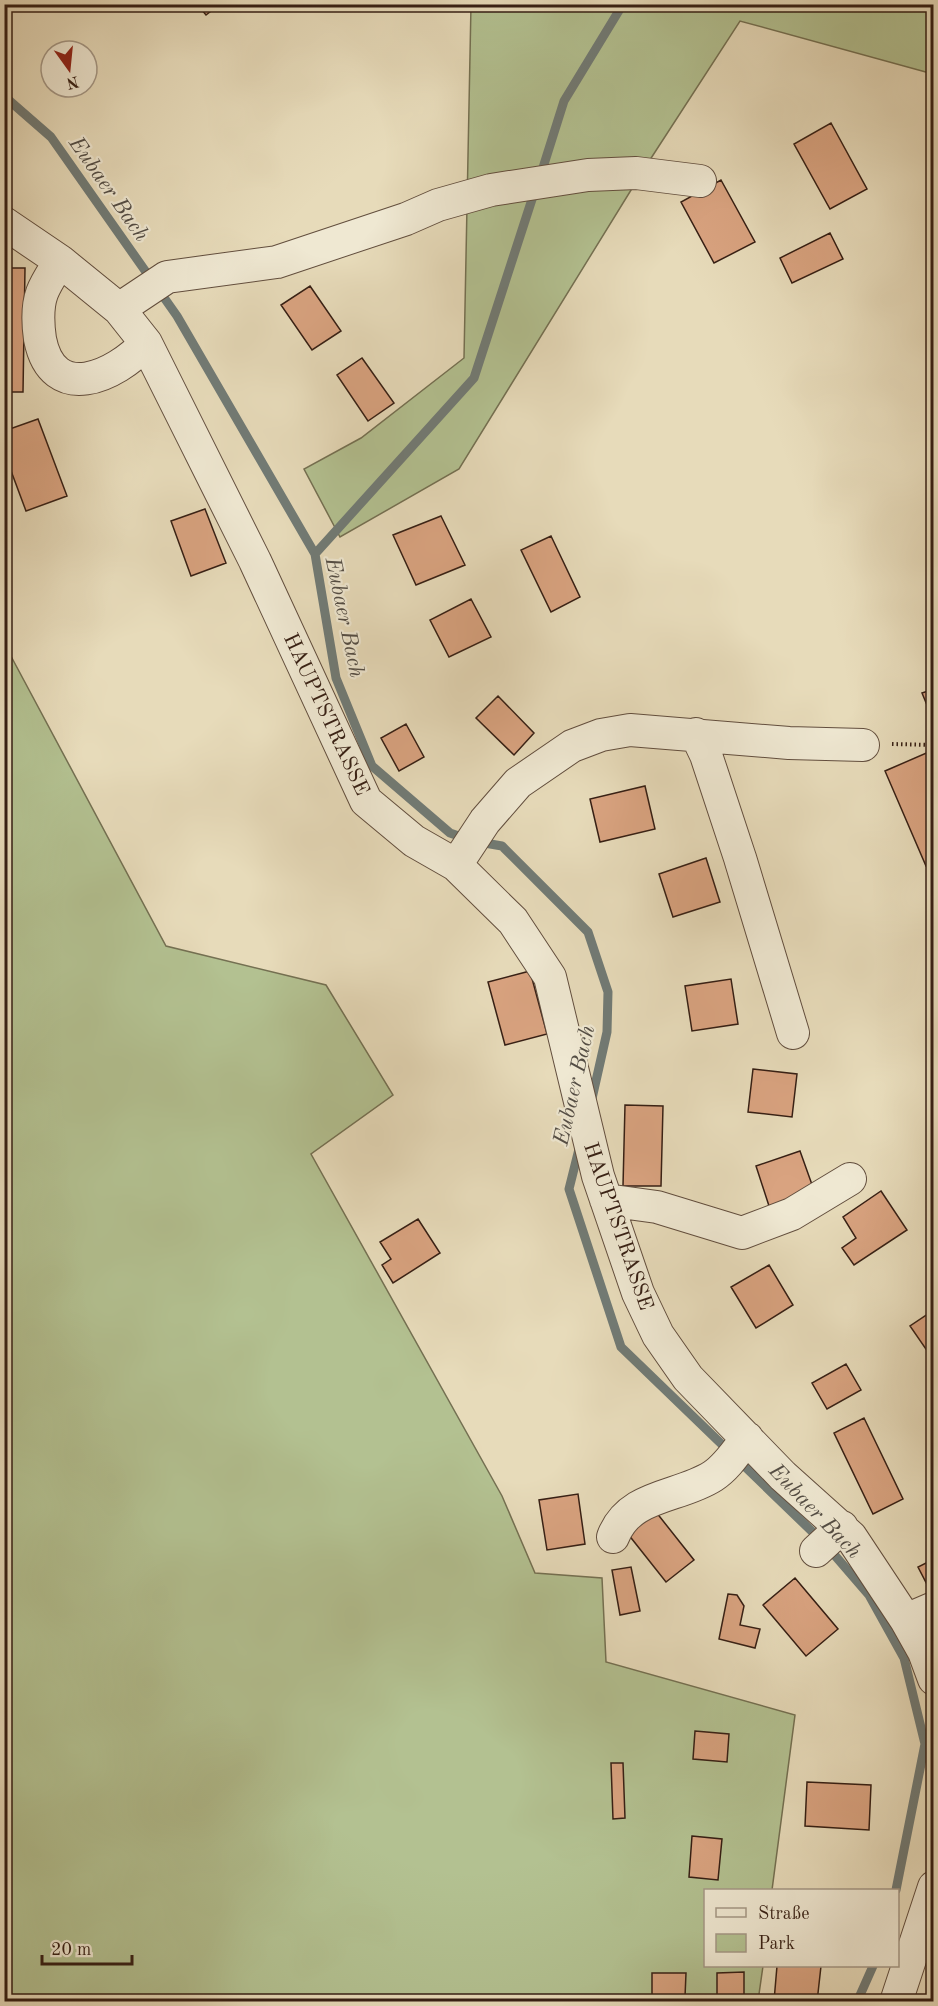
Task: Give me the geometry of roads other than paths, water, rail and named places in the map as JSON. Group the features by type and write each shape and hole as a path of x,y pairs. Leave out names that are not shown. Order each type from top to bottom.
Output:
{"street":[{"path":"143,292 277,262 406,219 438,205 527,184 588,175 636,173 700,181"},
{"name":"HAUPTSTRASSE","path":"4,223 60,261 143,292 146,343 255,561 366,801 414,842 461,859 513,921 550,977 606,1200 638,1293 658,1335 688,1378 783,1476 842,1527 920,1614 924,1652 933,1679"},
{"path":"60,261 42,294 38,326 42,346 51,367 68,378 92,378 112,372 129,361 146,343"},
{"path":"461,859 485,821 518,783 572,746 601,735 630,730 789,743 863,745"},
{"path":"696,734 706,755 740,858 793,1033"},
{"path":"606,1200 657,1207 742,1233 792,1214 850,1179"},
{"path":"613,1537 622,1519 639,1505 695,1486 725,1466 747,1438"},
{"path":"816,1551 842,1527"},
{"path":"896,2001 928,1919 933,1887"}],"waterway":[{"path":"540,177 564,101 623,4"},
{"name":"Eubaer Bach","path":"4,96 51,137 177,316 315,554 336,678 372,766 450,833 473,841 502,846 588,932 608,992 607,1032 591,1103"},
{"path":"315,554 474,378 535,190"},
{"name":"Eubaer Bach","path":"580,1145 569,1189 621,1347 825,1544 869,1595 904,1658 925,1744 896,1889"},
{"name":"Eubaer Bach","path":"857,2002 873,1967"}]}
